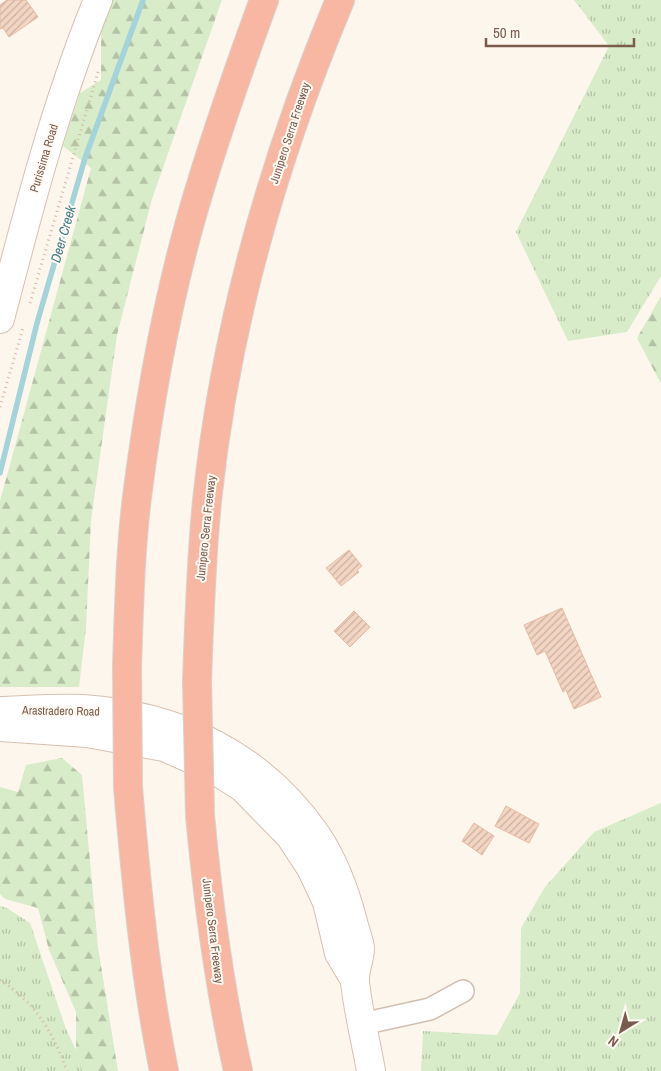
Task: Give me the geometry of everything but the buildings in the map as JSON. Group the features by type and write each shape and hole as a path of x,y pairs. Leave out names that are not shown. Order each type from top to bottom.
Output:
{"highway":[{"path":"164,1071 152,1013 137,896 128,787 127,666 137,498 151,402 170,306 192,217 212,150 264,0"},
{"name":"Junipero Serra Freeway","path":"238,1071 223,1003 209,913 200,815 197,682 200,593 207,500 220,409 257,236 313,65 340,0"}],"street":[{"name":"Purissima Road","path":"12,320 25,224 66,85 98,0"},
{"name":"Arastradero Road","path":"0,711 82,709 162,722 213,742 246,762 273,784 306,821 329,855 344,888 360,948 355,980 371,1071"},
{"name":"Arastradero Road","path":"0,727 88,733 164,747 212,768 243,788 290,836 311,868 326,902 339,953 355,980"},
{"path":"362,1024 430,1009 463,991"}],"path":[{"path":"28,312 100,66"},
{"path":"0,407 12,320"},
{"path":"0,980 19,992 38,1012 56,1042 67,1071"}],"green space":[{"path":"111,0 222,0 152,199 117,335 91,520 86,628 79,687 0,687 0,501 91,168 63,146 80,93 101,80 101,27"},
{"path":"574,0 661,0 661,276 627,332 568,341 516,232 609,46"},
{"path":"661,296 661,384 637,338"},
{"path":"62,758 82,775 98,947 118,1071 82,1071 76,1050 76,1012 49,950 38,908 5,899 0,894 0,787 18,792 26,765"},
{"path":"661,803 661,1071 421,1071 423,1031 497,1035 520,993 521,928 545,887 594,832"},
{"path":"0,906 7,908 30,923 66,1029 86,1071 0,1071"}],"waterway":[{"name":"Deer Creek","path":"0,473 37,323 85,158 143,0"}]}
